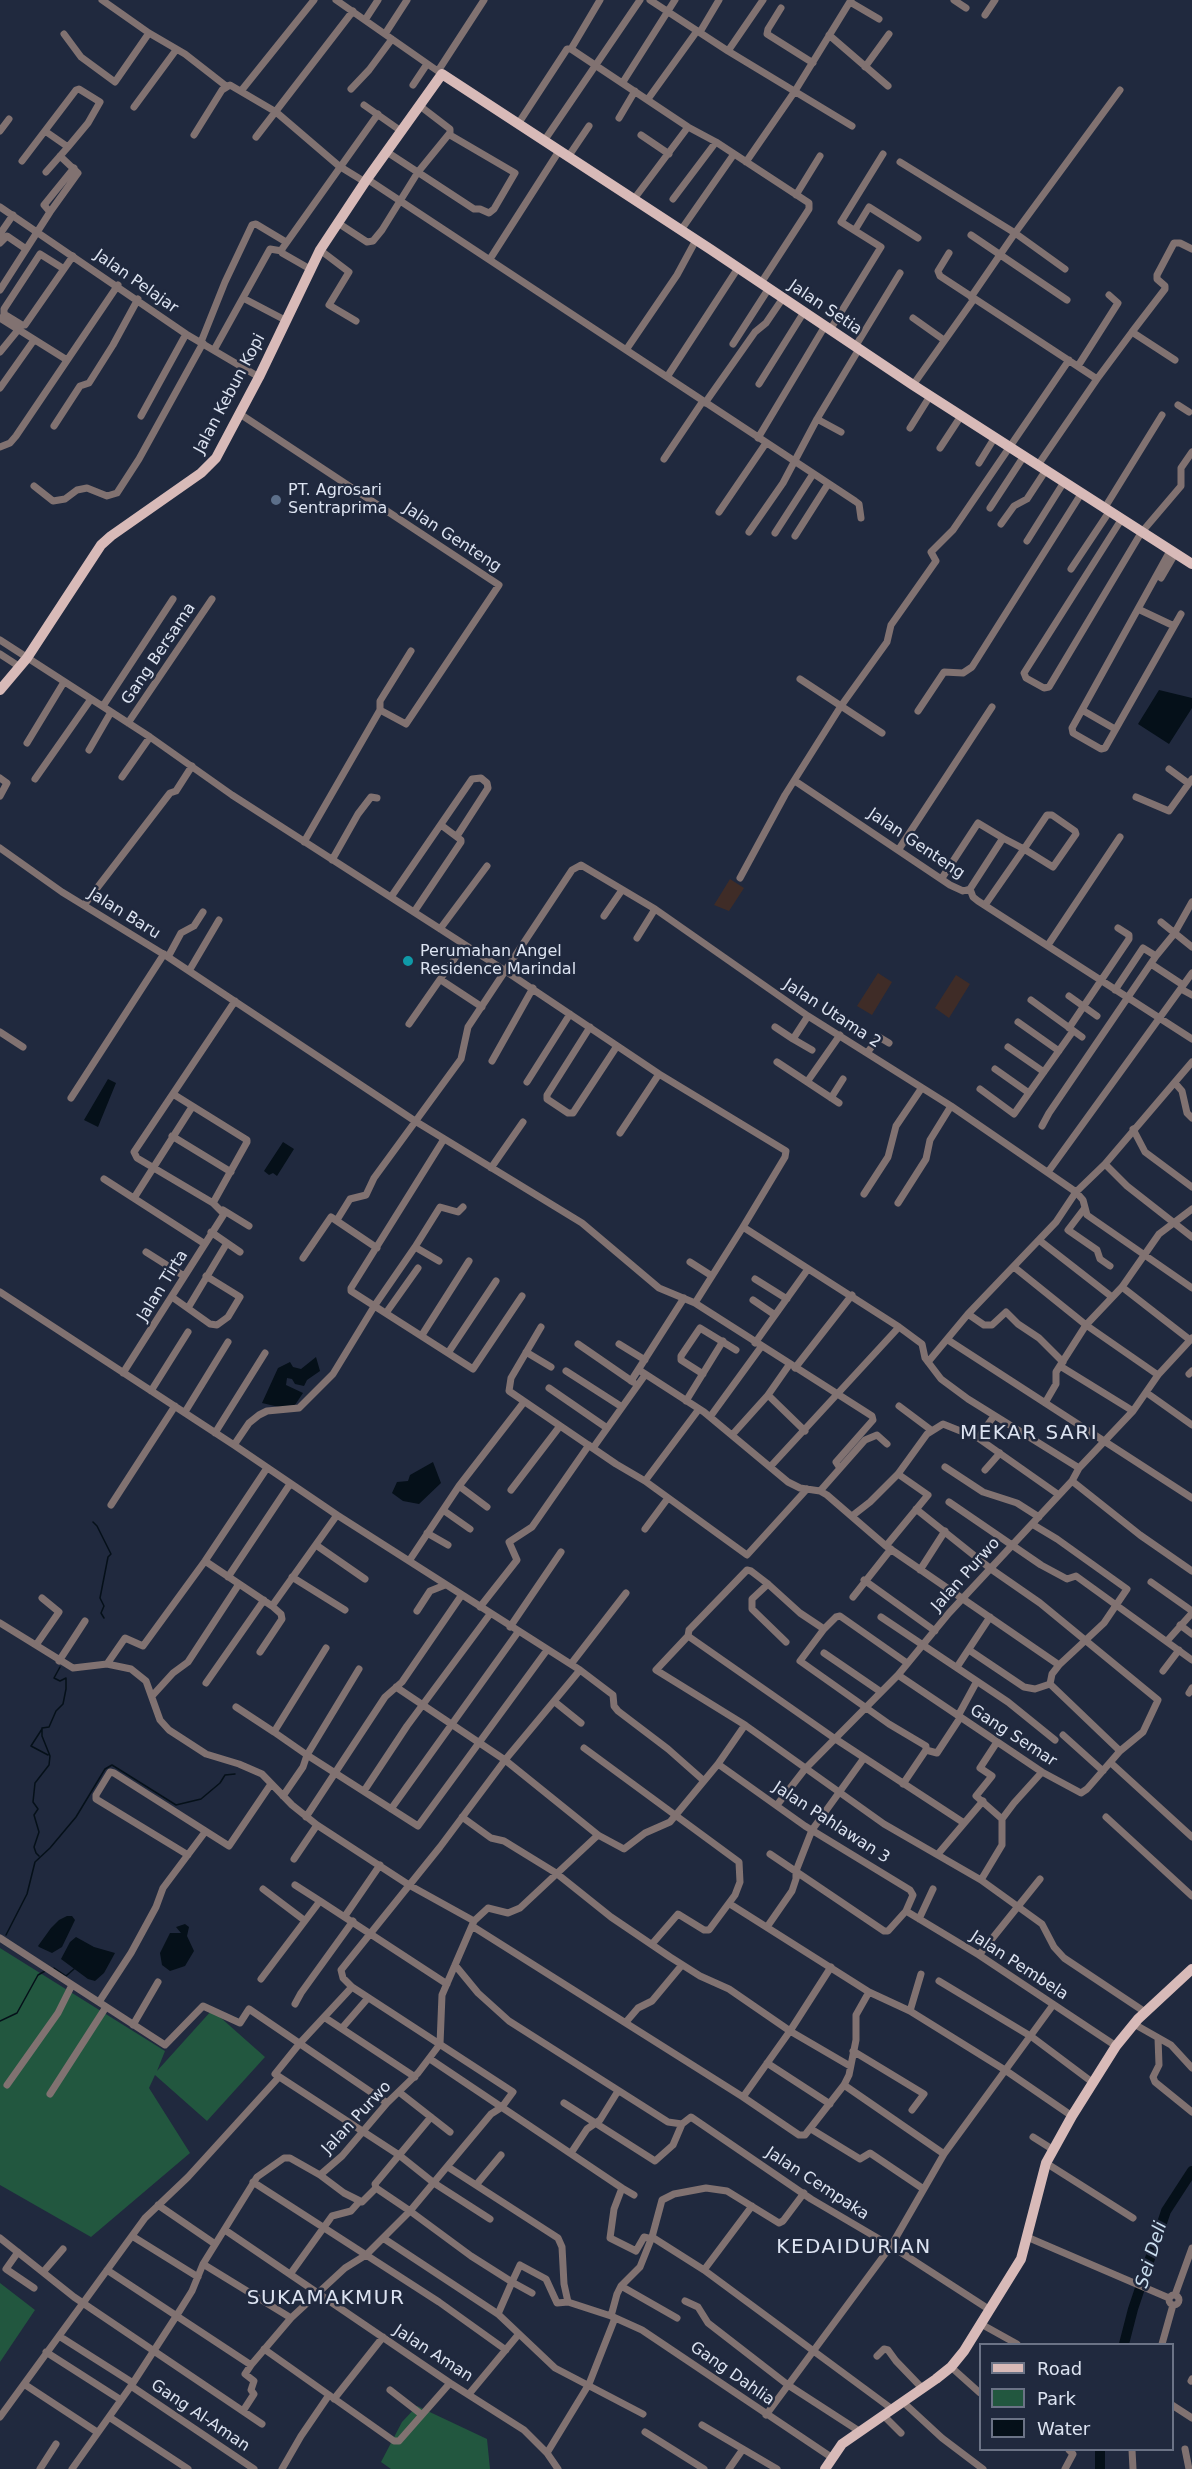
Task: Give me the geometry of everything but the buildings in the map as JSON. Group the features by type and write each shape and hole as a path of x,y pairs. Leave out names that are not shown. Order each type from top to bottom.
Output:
{"main road":[{"name":"Jalan Kebun Kopi","path":"0,690 27,658 101,545 209,467 259,377 320,250 420,106 440,73"},
{"name":"Jalan Setia","path":"440,73 913,385 1192,564"},
{"path":"825,2469 842,2444 951,2367 964,2351 1021,2259 1046,2163 1092,2082 1134,2024 1192,1969"}],"street":[{"path":"102,0 149,33 185,54 226,86 230,85 276,112 339,166 400,199 859,504 861,518"},
{"path":"241,91 314,0"},
{"path":"336,0 440,73 484,0"},
{"path":"365,20 378,0"},
{"path":"385,34 407,0"},
{"path":"518,124 567,49 571,49 600,0"},
{"path":"544,141 594,64 640,0"},
{"path":"650,0 728,51 852,126"},
{"path":"622,82 675,0"},
{"path":"648,99 719,0"},
{"path":"728,51 763,0"},
{"path":"954,0 966,8"},
{"path":"985,15 995,0"},
{"path":"746,162 795,91 850,1 879,19"},
{"path":"781,8 768,29 768,33 813,63"},
{"path":"256,138 353,11"},
{"path":"64,34 81,57 115,82 149,33"},
{"path":"865,67 889,34"},
{"path":"829,35 888,86"},
{"path":"351,89 369,70 392,39"},
{"path":"571,49 688,128 716,142 809,203 808,209 733,344"},
{"path":"134,107 176,50"},
{"path":"413,85 427,64"},
{"path":"194,135 226,86"},
{"path":"22,161 76,90 84,91 100,102 88,123 46,172"},
{"path":"913,385 973,298 999,255 1120,90"},
{"path":"619,118 635,91"},
{"path":"364,105 401,131"},
{"path":"338,223 370,242 382,230 418,172 449,134 450,129 420,106"},
{"path":"282,251 339,166 378,114"},
{"path":"0,131 9,119"},
{"path":"490,259 564,154 589,126"},
{"path":"634,199 688,128"},
{"path":"45,131 68,147"},
{"path":"387,152 474,209 481,209 489,213 515,174 449,134"},
{"path":"641,135 669,154"},
{"path":"673,199 716,142"},
{"path":"681,230 734,154"},
{"path":"758,438 881,247 841,222 883,154"},
{"path":"0,290 50,212 44,205 76,171 60,156"},
{"path":"796,195 820,156"},
{"path":"900,162 1015,233 1065,269"},
{"name":"Jalan Pelajar","path":"0,207 118,285 186,334 259,377"},
{"path":"855,230 869,207 918,238"},
{"path":"0,234 13,215"},
{"path":"34,486 53,501 65,499 77,490 87,488 107,496 117,493 140,459 202,343 225,282 252,225 256,224 286,242"},
{"path":"971,235 1067,300"},
{"path":"0,243 7,236 26,249"},
{"path":"626,350 677,274 696,240"},
{"path":"1001,524 1014,506 1027,499 1042,467 1097,379 1165,289 1157,276 1174,243 1180,243 1192,249"},
{"path":"214,350 270,249 282,251 310,269"},
{"path":"320,250 349,272 329,305 356,321"},
{"path":"949,253 938,273 1097,379"},
{"path":"64,269 40,254 4,309 4,314 25,325 64,269 73,256"},
{"path":"667,377 738,268"},
{"path":"749,532 795,462 900,273"},
{"path":"0,447 10,443 16,436 118,285"},
{"path":"1077,366 1118,303 1109,296"},
{"path":"243,298 285,320"},
{"path":"664,459 755,332 766,323 783,298"},
{"path":"54,426 81,385 88,383 113,345 138,299"},
{"path":"759,384 804,312"},
{"path":"0,318 67,360"},
{"path":"913,318 944,340"},
{"path":"0,350 18,330"},
{"path":"1132,332 1175,360"},
{"path":"141,416 186,334"},
{"path":"0,388 34,340"},
{"path":"740,878 785,795 841,706 887,642 890,626 936,561 931,552 953,530 1069,360"},
{"path":"910,428 930,396"},
{"path":"1178,405 1191,410"},
{"name":"Jalan Genteng","path":"240,414 499,585 406,724 380,710"},
{"path":"1071,569 1162,415"},
{"path":"940,448 961,416"},
{"path":"817,419 841,432"},
{"path":"979,463 995,437"},
{"path":"719,512 766,443"},
{"path":"1121,520 1024,673 1026,678 1044,688 1049,687 1142,533 1181,486 1181,468 1192,452"},
{"path":"990,508 1024,456"},
{"path":"775,533 813,474"},
{"path":"1028,541 1064,482"},
{"path":"795,536 828,484"},
{"path":"918,711 944,672 963,673 972,667 1081,494"},
{"path":"1172,553 1071,731 1101,749 1105,748 1181,614"},
{"path":"103,706 173,598"},
{"name":"Gang Bersama","path":"128,723 212,599"},
{"path":"1140,610 1174,626"},
{"path":"0,640 150,737 231,795 533,988 659,1074 786,1151 783,1160 743,1227 695,1303"},
{"path":"304,842 380,710 380,701 411,651"},
{"path":"0,654 20,667"},
{"path":"800,679 882,733"},
{"path":"27,743 64,682"},
{"path":"35,779 91,699"},
{"path":"899,849 992,707"},
{"path":"1082,710 1115,729"},
{"path":"89,750 111,712"},
{"path":"122,777 150,737"},
{"path":"84,905 170,792 176,791 192,766"},
{"path":"1136,797 1168,811 1190,781 1169,769"},
{"path":"0,778 7,783 0,796"},
{"path":"391,897 472,778 484,780 488,788 457,836"},
{"name":"Jalan Genteng","path":"795,781 961,891 970,889 973,897 1192,1039"},
{"path":"332,860 358,814 371,797 377,798"},
{"path":"942,878 977,823 1003,838 1024,849 1054,866 1076,832 1052,815 1047,815 1024,849 985,905"},
{"path":"414,912 460,845 461,840 441,825"},
{"path":"1048,945 1120,837"},
{"path":"970,889 1003,838"},
{"name":"Jalan Baru","path":"0,848 415,1121 582,1222 658,1288 695,1303 758,1345 839,1393 874,1418 836,1462 840,1468"},
{"name":"Jalan Utama 2","path":"504,970 572,870 581,865 655,909 808,1016 951,1106 1076,1192"},
{"path":"440,928 487,866"},
{"path":"604,916 622,890"},
{"path":"1042,1126 1127,998 1174,934 1192,902"},
{"path":"637,938 655,909"},
{"path":"71,1098 181,933 194,926 203,912"},
{"path":"189,971 219,920"},
{"path":"1161,922 1192,947"},
{"path":"980,1089 1014,1114 1059,1051 1084,1007 1129,939 1129,935 1118,928"},
{"path":"408,1024 464,945"},
{"path":"1115,990 1143,948 1156,956"},
{"path":"1151,964 1192,995"},
{"path":"337,1220 350,1199 366,1196 374,1178 462,1059 466,1031 504,970"},
{"path":"1048,1172 1161,1019 1192,973"},
{"path":"441,980 482,1007"},
{"path":"492,1061 533,988"},
{"path":"1069,996 1097,1016"},
{"path":"1031,1000 1082,1037"},
{"path":"235,1001 134,1152 137,1158 249,1226"},
{"path":"527,1082 570,1014"},
{"path":"794,1039 808,1016"},
{"path":"1018,1022 1059,1051"},
{"path":"459,1027 466,1031"},
{"path":"590,1027 547,1095 547,1099 568,1113 573,1113 617,1046"},
{"path":"775,1027 812,1050"},
{"path":"0,1032 23,1047"},
{"path":"807,1082 840,1035"},
{"path":"867,1053 879,1037 889,1043"},
{"path":"1008,1047 1044,1072"},
{"path":"777,1062 839,1103"},
{"path":"927,1362 968,1314 1056,1222 1076,1192 1105,1164 1132,1129 1190,1067"},
{"path":"995,1069 1029,1093"},
{"path":"620,1133 659,1074"},
{"path":"831,1098 843,1079"},
{"path":"1175,1083 1182,1090 1187,1113 1192,1118"},
{"path":"864,1194 888,1157 896,1126 921,1089"},
{"path":"173,1094 247,1140 213,1203"},
{"path":"898,1203 926,1159 930,1140 951,1106"},
{"path":"134,1198 192,1107"},
{"path":"491,1168 523,1122"},
{"path":"1132,1129 1145,1152 1192,1186"},
{"path":"172,1136 231,1172"},
{"path":"444,1139 351,1289 474,1369 522,1296"},
{"path":"1105,1164 1127,1186 1192,1237"},
{"path":"104,1179 205,1244"},
{"path":"1076,1192 1083,1200 1087,1215 1192,1288"},
{"path":"234,1445 249,1423 259,1415 299,1408 333,1374 375,1305 440,1207 458,1212 463,1207"},
{"path":"1084,1209 1068,1230 1096,1250 1100,1259 1110,1266"},
{"path":"1045,1403 1056,1384 1056,1372 1086,1325 1122,1287 1159,1234 1192,1209"},
{"name":"Jalan Tirta","path":"123,1373 224,1211"},
{"path":"303,1257 330,1217 377,1248"},
{"path":"743,1227 899,1327 922,1344 927,1362 941,1379 994,1416 1079,1468"},
{"path":"211,1232 240,1252"},
{"path":"1039,1240 1112,1297"},
{"path":"188,1308 227,1243"},
{"path":"415,1247 439,1261"},
{"path":"146,1252 184,1276"},
{"path":"422,1335 469,1261"},
{"path":"690,1262 712,1276"},
{"path":"386,1313 418,1268"},
{"path":"1014,1268 1086,1325 1158,1375"},
{"path":"710,1417 775,1315 808,1269"},
{"path":"172,1297 213,1326 226,1319 238,1303 239,1295 206,1276"},
{"path":"755,1279 787,1299"},
{"path":"448,1353 496,1281"},
{"path":"1122,1287 1191,1339"},
{"path":"0,1292 461,1596 580,1670 613,1695 614,1706 618,1711 668,1749 703,1780"},
{"path":"732,1435 852,1295"},
{"path":"480,1607 517,1560 509,1542 532,1527 639,1385 645,1360 684,1298"},
{"path":"753,1300 775,1315"},
{"path":"968,1314 984,1325 992,1325 1005,1312 1039,1338 1061,1364 1133,1411"},
{"path":"703,1374 682,1362 681,1356 701,1327 736,1350"},
{"path":"770,1467 899,1327"},
{"path":"541,1328 510,1378 509,1391 645,1481 747,1555 807,1489"},
{"path":"151,1391 188,1332"},
{"name":"Jalan Purwo","path":"777,1805 805,1769 898,1675 962,1599 1072,1481 1079,1468 1133,1411 1158,1375 1191,1339"},
{"path":"948,1340 1192,1498"},
{"path":"686,1401 723,1341"},
{"path":"185,1412 228,1342"},
{"path":"578,1344 639,1385"},
{"path":"620,1344 645,1360"},
{"path":"526,1352 551,1367"},
{"path":"215,1433 265,1353"},
{"path":"566,1371 622,1407"},
{"path":"631,1380 642,1372"},
{"path":"642,1372 710,1417 795,1486 820,1491 888,1548 1059,1665"},
{"path":"549,1388 607,1428"},
{"path":"1147,1393 1192,1425"},
{"path":"768,1395 804,1431"},
{"path":"409,1561 459,1486 524,1402"},
{"path":"111,1505 175,1406"},
{"path":"899,1406 931,1430"},
{"path":"645,1481 699,1409"},
{"path":"978,1437 994,1416"},
{"path":"852,1516 898,1474 923,1438 931,1430 943,1424 978,1437 1059,1494"},
{"path":"511,1490 560,1426"},
{"path":"820,1491 859,1445 877,1435 886,1444"},
{"path":"985,1470 1000,1453"},
{"path":"899,1456 908,1462"},
{"path":"945,1467 983,1492 1017,1503 1039,1517"},
{"path":"107,1664 126,1637 143,1646 205,1562 267,1468"},
{"path":"853,1597 928,1495 898,1474"},
{"path":"1072,1481 1140,1535 1192,1571"},
{"path":"228,1577 290,1484"},
{"path":"459,1486 487,1507"},
{"path":"645,1529 668,1498"},
{"path":"949,1502 1041,1565 1067,1579 1076,1576 1192,1659"},
{"path":"916,1509 1086,1640"},
{"path":"443,1510 470,1529"},
{"path":"272,1606 337,1515"},
{"path":"1032,1524 1126,1588 1104,1623 1059,1665 1052,1674 1050,1684"},
{"path":"920,1570 945,1531"},
{"path":"427,1533 448,1545"},
{"path":"316,1545 365,1579"},
{"path":"510,1627 561,1552"},
{"path":"205,1562 264,1600 281,1614 282,1619 260,1652"},
{"path":"824,1629 792,1608 751,1571 745,1571 689,1630 688,1636 656,1670 745,1725 884,1824 981,1880 1042,1924 1054,1947 1064,1958 1145,2012"},
{"path":"292,1577 345,1610"},
{"path":"864,1580 935,1631"},
{"path":"1151,1582 1192,1612 1167,1641"},
{"path":"153,1695 173,1673 188,1662 239,1584"},
{"path":"768,1584 752,1599 752,1609 786,1642"},
{"path":"417,1611 430,1591 446,1585"},
{"path":"571,1664 626,1593"},
{"path":"306,1817 379,1705 396,1687 461,1596"},
{"path":"36,1645 59,1612 42,1598"},
{"path":"206,1683 264,1600"},
{"path":"364,1791 423,1705 490,1614"},
{"path":"907,1663 842,1617 836,1617 824,1629 801,1662 925,1745 926,1749 937,1753 978,1681"},
{"path":"881,1617 978,1681 1055,1740"},
{"path":"957,1667 990,1617"},
{"path":"59,1660 85,1621"},
{"path":"0,1623 76,1668 107,1664 131,1669 145,1680 153,1695 160,1720 169,1730 206,1754 254,1770 317,1825 799,2135 805,2136 844,2085 853,2051 856,2031 855,2015 869,1992"},
{"path":"1180,1624 1192,1634"},
{"path":"391,1809 518,1632"},
{"path":"688,1636 834,1738 964,1823"},
{"name":"Gang Semar","path":"898,1675 1042,1772 1076,1792 1083,1793 1120,1751 1145,1729 1158,1700 1086,1640"},
{"path":"274,1732 326,1648"},
{"path":"236,1707 418,1826 477,1742 547,1650"},
{"path":"969,1650 1024,1687 1035,1689 1050,1684"},
{"path":"1163,1671 1179,1650"},
{"path":"824,1653 880,1692"},
{"path":"283,1796 303,1767 307,1755 359,1669"},
{"path":"243,2411 254,2394 251,2390 254,2381 245,2374 264,2349 291,2318 345,2268 366,2255 410,2211 491,2114 502,2107 512,2091 352,1987 343,1978 341,1970 371,1935 505,1760 580,1670"},
{"path":"1050,1684 1120,1751"},
{"path":"396,1687 505,1760 598,1835 624,1849 645,1833 667,1824 718,1764 745,1725"},
{"path":"555,1702 581,1723"},
{"path":"1063,1735 1103,1771"},
{"path":"997,1742 980,1768 992,1776 976,1796 1002,1819"},
{"path":"584,1748 739,1862 740,1882 730,1904 707,1930 681,1914 677,1914 652,1944"},
{"path":"903,1784 926,1749"},
{"path":"767,1927 792,1891 796,1871 812,1830 864,1758"},
{"path":"1111,1763 1192,1838"},
{"name":"Jalan Pahlawan 3","path":"718,1764 812,1830 913,1892 906,1911"},
{"path":"188,1855 96,1799 96,1795 110,1772 229,1846 271,1784"},
{"path":"981,1880 1002,1845 1000,1825 1002,1819 1042,1772"},
{"path":"938,1854 983,1801"},
{"path":"462,1816 491,1838 504,1841 556,1874 611,1917 682,1965 729,1989 790,2031 850,2066"},
{"path":"1106,1817 1192,1896"},
{"path":"294,1859 317,1825"},
{"path":"99,2001 131,1953 156,1907 163,1888 205,1832"},
{"path":"440,2044 441,2007 447,1984 473,1924 488,1908 508,1913 516,1911 598,1835"},
{"path":"770,1854 884,1931 888,1931 906,1911"},
{"path":"345,1916 380,1865"},
{"path":"979,1955 1040,1878"},
{"path":"295,1885 447,1984"},
{"path":"263,1889 304,1920"},
{"path":"919,1919 933,1889"},
{"path":"261,1979 320,1901"},
{"path":"730,1904 869,1992 910,2012 1005,2070 1072,2116"},
{"name":"Jalan Pembela","path":"906,1911 979,1955 1116,2046"},
{"path":"295,2004 353,1922"},
{"path":"0,1938 133,2025 167,2044 203,2006 240,2023 249,2009 387,2103"},
{"path":"455,1965 478,1993 509,2021 668,2122 682,2124 673,2145 655,2161 564,2103"},
{"path":"626,2022 638,2008 652,2001 682,1965"},
{"path":"743,2097 790,2031 831,1967"},
{"path":"910,2012 921,1974"},
{"path":"939,1981 1032,2037 1092,2082"},
{"path":"133,2025 158,1982"},
{"path":"7,2085 58,2013 72,1985"},
{"path":"0,2417 132,2236 158,2205 188,2177 277,2076 300,2043 352,1987"},
{"path":"342,2028 368,1998"},
{"path":"766,2415 811,2351 891,2246 922,2188 944,2154 1032,2037 1053,2005"},
{"path":"50,2094 106,2007"},
{"path":"324,2017 415,2077"},
{"path":"1134,2024 1171,2046 1192,2068"},
{"path":"1158,2038 1159,2065 1153,2076 1155,2082 1192,2112"},
{"name":"Jalan Purwo","path":"72,2469 132,2385 177,2315 215,2244 260,2174 284,2158 290,2158 320,2175 342,2156 387,2103 415,2077 440,2044"},
{"path":"853,2051 924,2094 912,2109"},
{"path":"430,2059 634,2195"},
{"path":"767,2063 830,2104"},
{"path":"277,2076 364,2131 434,2183 490,2220"},
{"path":"844,2085 944,2154"},
{"path":"571,2153 618,2091"},
{"path":"399,2092 450,2132"},
{"path":"291,2273 332,2216 351,2211 359,2202 365,2200 376,2188 375,2184 431,2117"},
{"name":"Jalan Cempaka","path":"682,2124 691,2117 804,2193 990,2310"},
{"path":"811,2129 860,2159 870,2153 922,2188"},
{"path":"1033,2137 1053,2149"},
{"path":"476,2185 501,2155"},
{"path":"1046,2163 1133,2218"},
{"path":"448,2167 558,2238 562,2247 564,2284 568,2302 557,2303 546,2279 522,2265 518,2267 498,2314"},
{"path":"320,2175 359,2202"},
{"path":"254,2182 506,2350"},
{"path":"376,2188 471,2256 532,2293"},
{"path":"622,2188 614,2209 609,2238 636,2251 644,2237 652,2238 704,2270 888,2412 901,2433"},
{"path":"547,2453 589,2384 613,2317 621,2286 640,2267 652,2238 662,2200 674,2194 717,2188 730,2192 781,2223 804,2193"},
{"path":"158,2205 215,2244"},
{"path":"704,2270 752,2206"},
{"name":"Jalan Aman","path":"225,2230 450,2383 524,2430 547,2453 558,2469"},
{"path":"132,2236 198,2277"},
{"path":"1027,2236 1172,2300"},
{"path":"0,2238 84,2303 153,2352 262,2424"},
{"path":"383,2238 498,2314 555,2368 643,2414"},
{"path":"1162,2343 1172,2300 1192,2248"},
{"path":"44,2271 63,2249"},
{"path":"18,2252 6,2269 34,2288"},
{"path":"204,2264 291,2318"},
{"path":"107,2270 251,2365"},
{"path":"621,2286 677,2318"},
{"path":"686,2301 696,2306 708,2323 788,2385 859,2431"},
{"name":"Gang Dahlia","path":"568,2302 613,2317 662,2342 766,2415 831,2457"},
{"path":"981,2324 1015,2343"},
{"path":"469,2394 518,2335"},
{"name":"Gang Al-Aman","path":"59,2336 254,2469"},
{"path":"294,2469 284,2466 301,2436 383,2337"},
{"path":"264,2349 394,2441 399,2441 450,2383"},
{"path":"877,2356 884,2349 888,2350 922,2388"},
{"path":"46,2352 121,2400"},
{"path":"951,2367 979,2390"},
{"path":"24,2384 98,2432"},
{"path":"390,2390 421,2414"},
{"path":"903,2402 942,2438 984,2469"},
{"path":"1174,2406 1192,2418"},
{"path":"109,2417 188,2469"},
{"path":"702,2425 777,2469"},
{"path":"645,2432 704,2469"},
{"path":"40,2469 56,2444"},
{"path":"1185,2449 1189,2469"},
{"path":"729,2469 743,2450"},
{"path":"1065,2469 1074,2454 1070,2451"},
{"path":"1132,2451 1133,2469"}],"shaded area":[{"path":"730,879 744,888 729,911 714,905"},
{"path":"878,973 892,982 872,1015 857,1006"},
{"path":"956,975 970,984 949,1018 935,1008"}],"green space":[{"path":"0,1948 165,2051 157,2071 212,2010 265,2057 207,2121 155,2075 149,2088 190,2153 91,2237 0,2185"},
{"path":"0,2283 35,2310 0,2362"},
{"path":"417,2406 487,2439 490,2469 391,2469 381,2462 402,2422"}],"water":[{"path":"1159,690 1192,698 1192,708 1169,744 1138,724"},
{"path":"108,1079 116,1083 98,1127 84,1120"},
{"path":"283,1142 294,1149 277,1176 273,1173 269,1175 264,1171"},
{"path":"316,1357 320,1371 307,1380 304,1386 295,1384 292,1379 287,1378 286,1385 303,1393 295,1405 279,1407 262,1403 278,1368 290,1362 293,1367 301,1369"},
{"path":"433,1462 441,1483 419,1504 403,1501 392,1493 397,1482 408,1481 410,1475"},
{"path":"67,1916 72,1916 75,1920 62,1947 52,1953 39,1947 51,1928"},
{"path":"185,1924 189,1927 187,1936 194,1951 185,1966 170,1971 162,1965 160,1953 170,1933 181,1933 176,1927"},
{"path":"76,1937 94,1947 115,1953 104,1973 95,1981 88,1979 61,1959 70,1942"}],"waterway":[{"path":"93,1522 111,1554 108,1557 100,1598 104,1606 101,1613 104,1618"},
{"path":"39,1856 34,1847 39,1832 34,1815 38,1809 33,1802 35,1783 49,1765 50,1756 42,1736 42,1728 49,1727 56,1711 63,1704 66,1678 60,1681 54,1678 60,1667"},
{"path":"42,1729 31,1746 48,1755"},
{"path":"6,1935 27,1894 35,1862 76,1817 105,1769 112,1765 176,1805 201,1799 220,1783 225,1775 235,1774"},
{"path":"54,1968 66,1976 74,1969"},
{"path":"0,2021 17,2013 38,1975 47,1970"},
{"name":"Sei Deli","path":"1124,2343 1133,2309 1166,2211 1192,2171"},
{"name":"Sei Deli","path":"1100,2451 1100,2469"}],"place":[{"name":"PT. Agrosari Sentraprima","path":"276,500"},
{"name":"Perumahan Angel Residence Marindal","path":"408,961"}],"district":[{"name":"MEKAR SARI","path":"1029,1434"},
{"name":"KEDAIDURIAN","path":"854,2248"},
{"name":"SUKAMAKMUR","path":"326,2299"}]}
